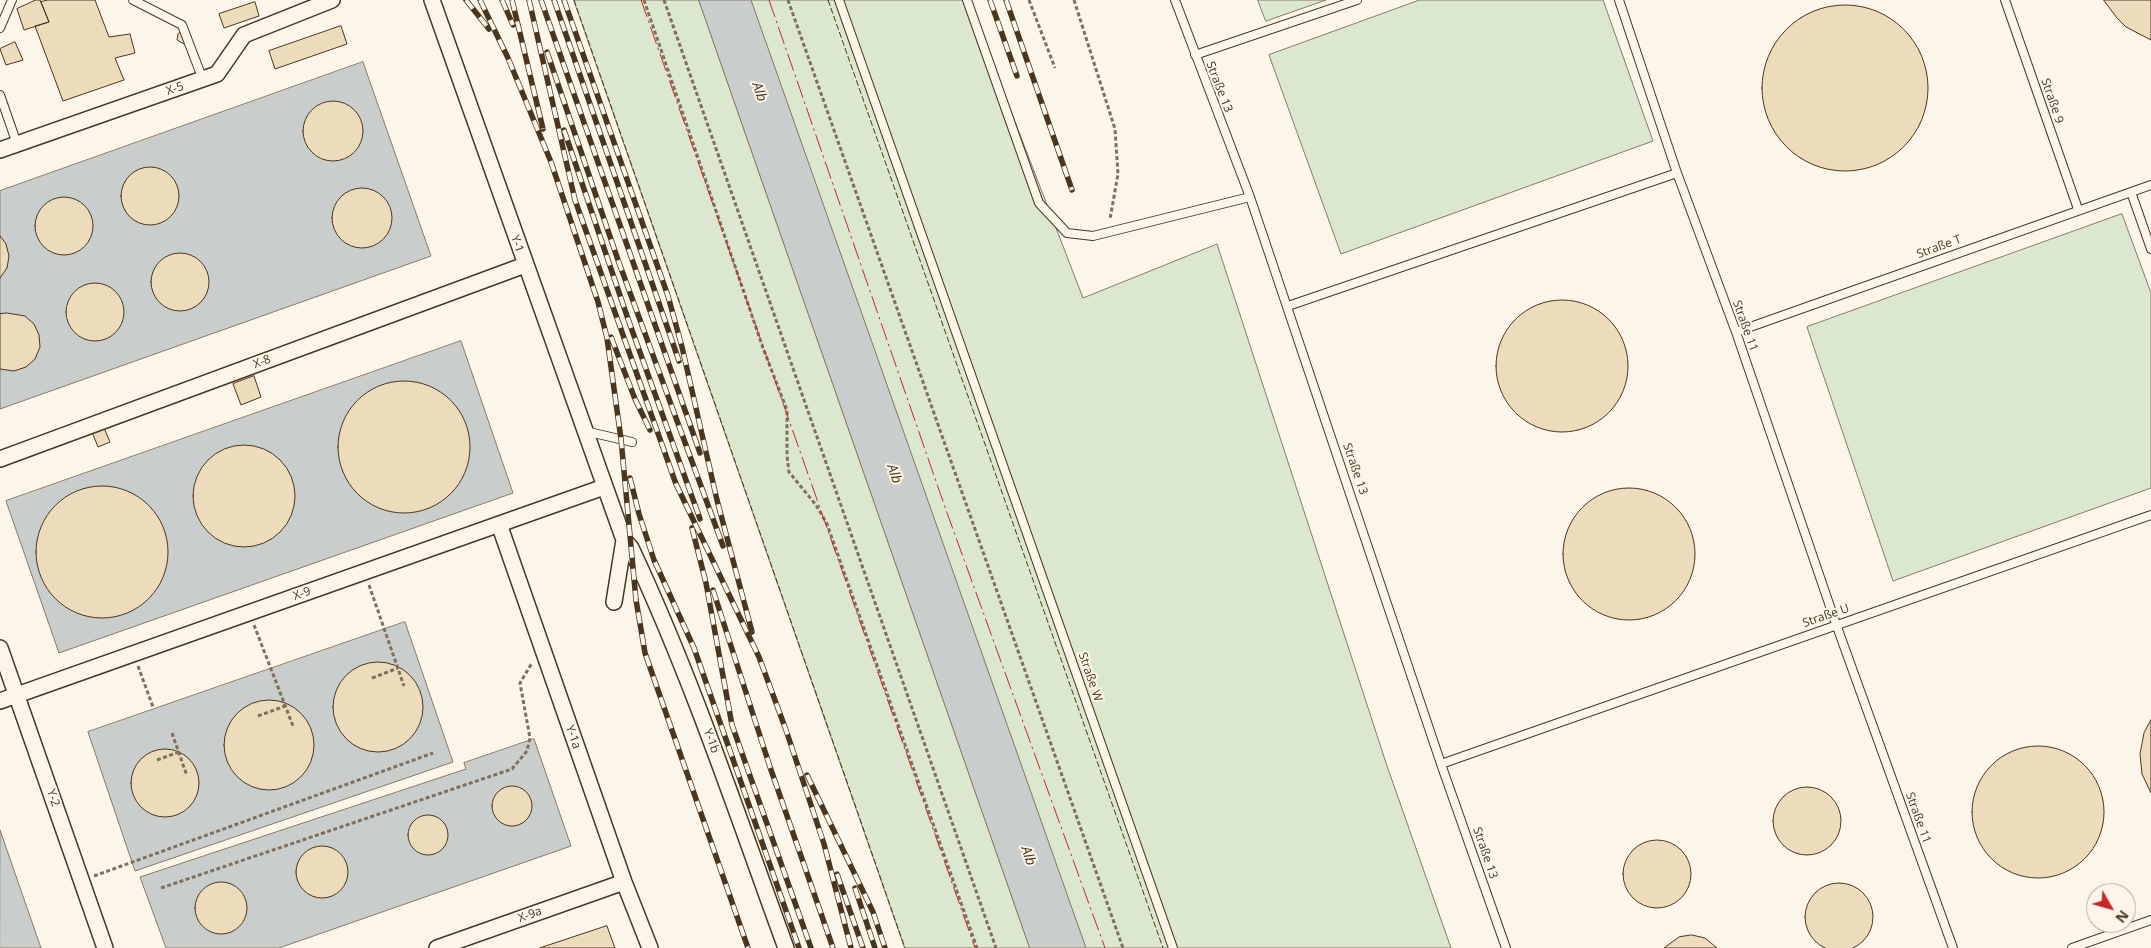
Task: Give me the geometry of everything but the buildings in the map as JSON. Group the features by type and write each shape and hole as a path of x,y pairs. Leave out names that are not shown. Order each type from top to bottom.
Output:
{"street":[{"name":"X-5","path":"0,150 217,74 244,35 332,0"},
{"name":"Y-1","path":"432,0 604,487"},
{"name":"X-8","path":"0,459 525,265"},
{"name":"X-9","path":"0,701 604,487"},
{"name":"Y-1b","path":"604,487 624,540 631,548 661,612 692,687 786,948"},
{"name":"Y-1a","path":"499,524 624,882 650,948"},
{"name":"Y-1b","path":"614,602 624,540"},
{"name":"Y-2","path":"0,648 105,948"},
{"name":"X-9a","path":"436,948 624,882"}],"lane":[{"path":"0,28 12,0"},
{"path":"133,0 182,25 203,80"},
{"name":"Straße W","path":"839,0 1173,948"},
{"path":"967,0 1039,204 1067,233 1093,236 1250,198"},
{"name":"Straße 13","path":"1175,0 1250,198 1288,306 1441,764 1506,948"},
{"path":"1195,55 1357,0"},
{"name":"Straße 11","path":"1619,0 1677,173 1736,332 1836,624 1953,948"},
{"name":"Straße 9","path":"2005,0 2078,209"},
{"path":"0,95 17,144"},
{"path":"1288,306 1677,173"},
{"name":"Straße T","path":"1736,332 2078,209 2151,185"},
{"path":"2131,192 2151,249"},
{"path":"584,430 632,442"},
{"name":"Straße U","path":"1441,764 2151,515"},
{"path":"2072,948 2151,920"}],"path":[{"path":"644,0 763,348 787,410 789,472 816,505 827,524 977,948"},
{"path":"664,0 996,948"},
{"path":"788,0 1123,948"},
{"path":"1029,0 1054,68"},
{"path":"1074,0 1115,129 1116,138 1118,174 1112,217 1093,236"},
{"path":"364,573 404,686"},
{"path":"250,612 293,726"},
{"path":"161,888 512,769 527,751 530,738 520,683 533,661 544,652"},
{"path":"134,653 153,707"},
{"path":"372,678 398,668"},
{"path":"258,716 285,706"},
{"path":"172,733 187,776"},
{"path":"157,760 179,752"},
{"path":"81,880 434,753"}],"green space":[{"path":"574,0 699,0 1030,948 905,948"},
{"path":"751,0 968,0 1083,298 1217,244 1387,766 1451,948 1086,948"},
{"path":"1258,0 1326,0 1266,21"},
{"path":"1420,0 1603,0 1653,141 1341,254 1269,55"},
{"path":"2122,214 2151,293 2151,488 1893,581 1807,327"}],"water":[{"name":"Alb","path":"699,0 751,0 1086,948 1030,948"},
{"path":"363,62 431,256 0,409 0,191"},
{"path":"461,341 513,493 59,653 6,501"},
{"path":"405,622 453,762 135,871 88,732"},
{"path":"534,739 571,846 279,948 166,948 140,877 466,769 464,763"},
{"path":"0,830 41,948 0,948"}],"railway":[{"path":"466,0 489,29"},
{"path":"480,0 508,58 551,162 598,302 607,338 621,439 636,600 645,653 748,948"},
{"path":"502,0 513,25"},
{"path":"512,0 543,129"},
{"path":"529,0 575,200 676,484 759,657 786,730 824,844 851,948"},
{"path":"541,0 700,453"},
{"path":"554,0 679,361"},
{"path":"564,0 668,296 682,347 717,500 752,632"},
{"path":"990,0 1017,76"},
{"path":"1006,0 1072,190"},
{"path":"547,52 618,260 723,546"},
{"path":"564,130 628,319 700,519"},
{"path":"611,337 635,399 650,430"},
{"path":"630,478 654,560 694,648 799,948"},
{"path":"692,528 706,583 732,725 811,948"},
{"path":"713,590 770,767 833,948"},
{"path":"807,775 873,912 885,948"},
{"path":"837,874 863,948"},
{"path":"855,888 875,948"}],"fence":[{"path":"574,0 905,948"},
{"path":"828,0 1163,948"}],"power":[{"path":"641,0 975,948"},
{"path":"769,0 946,510 1105,948"}]}
